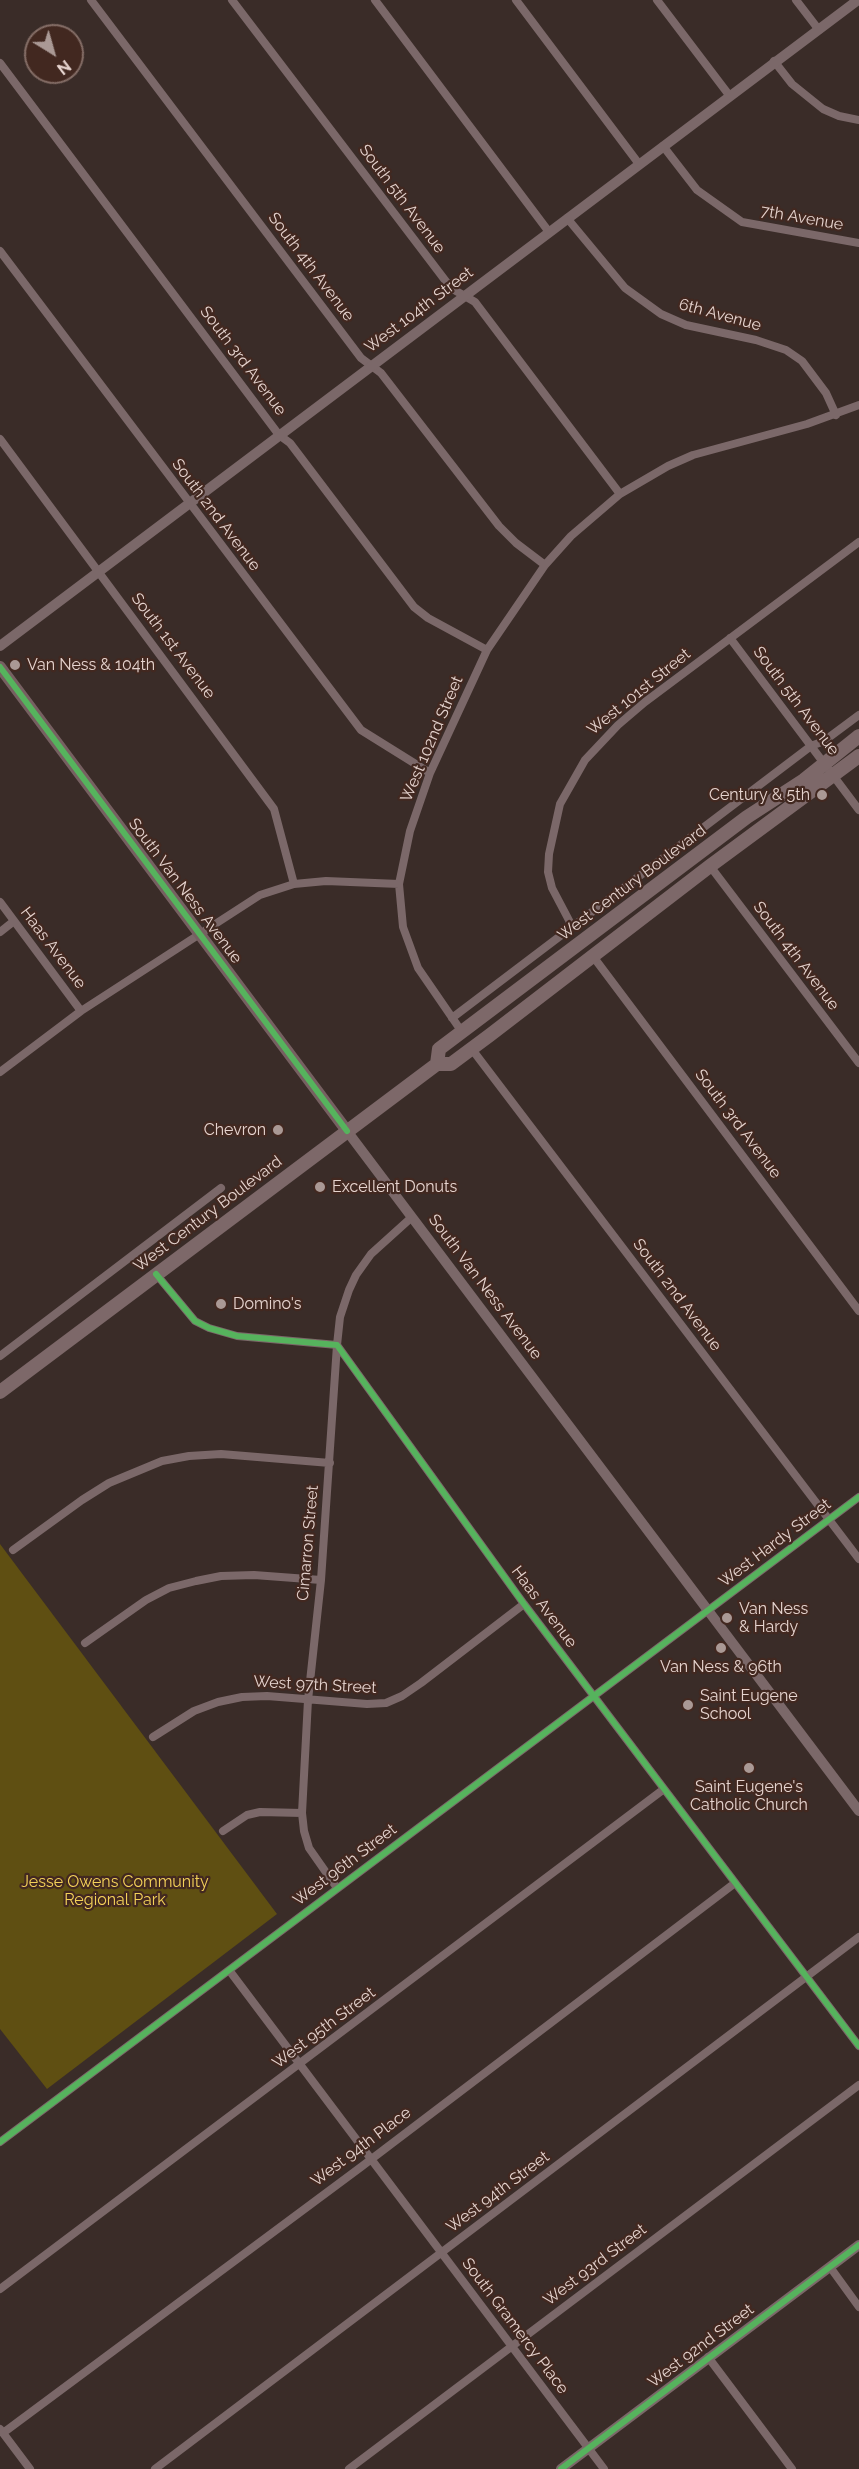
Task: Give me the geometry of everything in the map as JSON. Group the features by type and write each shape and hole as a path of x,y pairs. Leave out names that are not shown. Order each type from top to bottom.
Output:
{"main road":[{"name":"South Van Ness Avenue","path":"0,667 348,1131"},
{"name":"West Century Boulevard","path":"0,1392 437,1064 451,1064 710,866 828,769 859,736"},
{"name":"West Century Boulevard","path":"437,1064 439,1049 747,817 828,769 859,756"}],"street":[{"name":"South 4th Avenue","path":"91,0 361,358 381,373 499,526 516,543 545,565"},
{"name":"South 5th Avenue","path":"232,0 451,288 475,302 620,494"},
{"path":"375,0 549,232"},
{"path":"516,0 639,164"},
{"path":"657,0 729,95"},
{"path":"796,0 819,30"},
{"name":"West 104th Street","path":"0,646 858,0"},
{"path":"774,61 792,84 823,109 839,116 859,120"},
{"name":"South 3rd Avenue","path":"0,63 279,435 290,443 414,607 428,618 487,650"},
{"name":"7th Avenue","path":"663,146 698,190 742,222 859,243"},
{"name":"6th Avenue","path":"567,218 625,288 661,314 686,325 756,340 786,350 802,361 826,393 836,415"},
{"name":"South 2nd Avenue","path":"0,251 361,730 430,773"},
{"name":"West 102nd Street","path":"399,884 410,831 430,773 487,650 545,565 571,536 620,494 693,455 836,415 859,405"},
{"name":"South 1st Avenue","path":"0,439 274,809 294,884"},
{"name":"West 101st Street","path":"572,926 552,888 548,872 554,826 561,804 577,772 595,746 618,725 730,638 859,542"},
{"name":"South 5th Avenue","path":"730,638 859,810"},
{"name":"West Century Boulevard","path":"452,1018 811,746 824,741 859,715"},
{"name":"South 4th Avenue","path":"710,866 859,1063"},
{"path":"0,1072 81,1011 260,895 294,884 326,881 399,884 403,927 418,968 462,1032"},
{"name":"Haas Avenue","path":"0,902 81,1011"},
{"path":"0,932 14,921"},
{"name":"South 3rd Avenue","path":"592,955 859,1311"},
{"name":"South 2nd Avenue","path":"471,1048 859,1559"},
{"name":"South Van Ness Avenue","path":"348,1131 859,1811"},
{"name":"West Century Boulevard","path":"0,1356 221,1188"},
{"name":"Cimarron Street","path":"337,1888 309,1848 302,1813 308,1700 321,1580 340,1317 356,1275 371,1254 412,1217"},
{"path":"156,1274 195,1321 209,1328 237,1336 337,1345"},
{"name":"Haas Avenue","path":"337,1345 524,1604 859,2046"},
{"path":"13,1550 109,1483 162,1461 221,1454 330,1463"},
{"name":"West Hardy Street","path":"708,1611 859,1497"},
{"path":"85,1643 146,1600 169,1588 221,1576 254,1575 321,1580"},
{"name":"West 97th Street","path":"153,1737 194,1711 218,1702 242,1697 386,1703 402,1696 524,1604"},
{"name":"West 96th Street","path":"0,2142 708,1611"},
{"name":"West 95th Street","path":"0,2289 664,1789"},
{"path":"223,1832 247,1815 260,1812 302,1813"},
{"name":"West 94th Place","path":"1,2431 371,2159 735,1883"},
{"name":"West 94th Street","path":"155,2469 859,1937"},
{"name":"South Gramercy Place","path":"229,1970 604,2469"},
{"name":"West 93rd Street","path":"349,2469 859,2085"},
{"name":"West 92nd Street","path":"561,2469 859,2245"},
{"path":"830,2267 859,2307"},
{"path":"708,2357 792,2469"},
{"path":"1,2431 30,2469"}],"green space":[{"name":"Jesse Owens Community Regional Park","path":"0,1544 277,1914 47,2089 0,2029"}],"cycle path":[{"path":"0,667 347,1131"},
{"path":"156,1274 195,1321 209,1328 237,1336 337,1345 524,1604 859,2046"},
{"path":"0,2142 859,1497"},
{"path":"561,2469 859,2245"}],"place":[{"name":"Van Ness & 104th","path":"15,665"},
{"name":"Century & 5th","path":"822,795"},
{"name":"Chevron","path":"278,1130"},
{"name":"Excellent Donuts","path":"320,1187"},
{"name":"Domino's","path":"221,1304"},
{"name":"Van Ness & Hardy","path":"727,1618"},
{"name":"Van Ness & 96th","path":"721,1648"},
{"name":"Saint Eugene School","path":"688,1705"},
{"name":"Saint Eugene's Catholic Church","path":"749,1768"}]}
